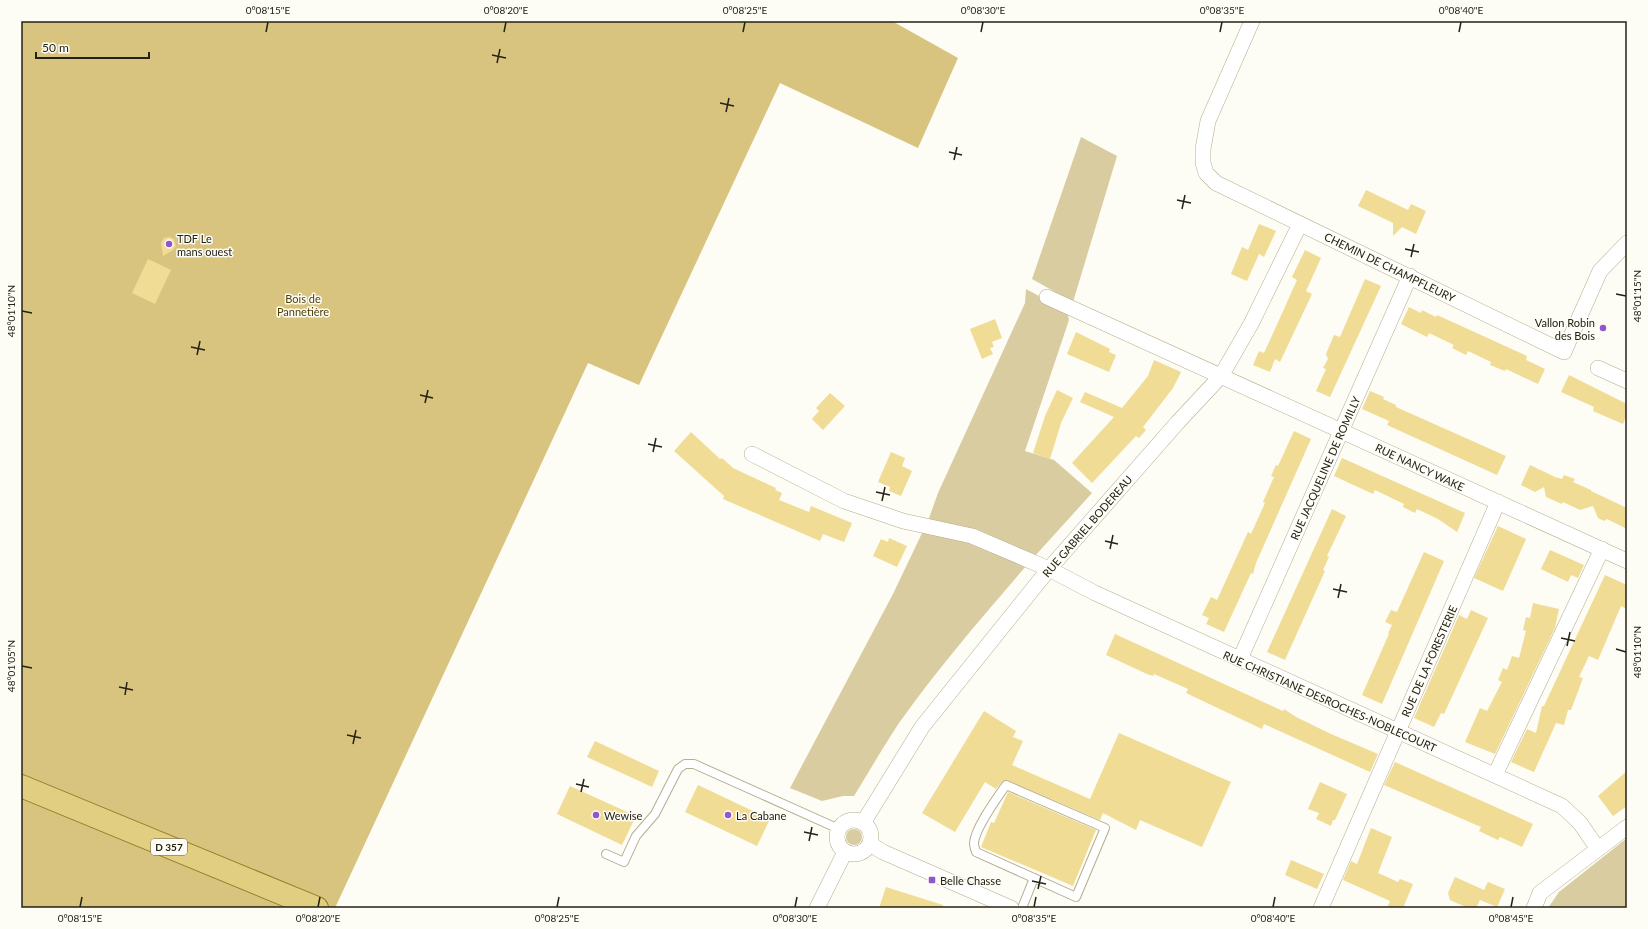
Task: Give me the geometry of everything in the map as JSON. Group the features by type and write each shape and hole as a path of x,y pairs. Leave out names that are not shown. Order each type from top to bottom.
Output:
{"main road":[{"name":"D 357","path":"21,786 317,908"}],"street":[{"name":"CHEMIN DE CHAMPFLEURY","path":"1252,21 1208,121 1203,149 1203,162 1206,173 1216,183 1564,352 1600,271 1627,243"},
{"name":"RUE GABRIEL BODEREAU","path":"863,823 922,727 1049,569 1178,422 1221,376 1251,324 1300,224"},
{"name":"RUE JACQUELINE DE ROMILLY","path":"1240,659 1410,276"},
{"name":"RUE NANCY WAKE","path":"1047,296 1627,561"},
{"path":"1598,368 1627,381"},
{"name":"RUE CHRISTIANE DESROCHES-NOBLECOURT","path":"752,454 844,501 903,521 972,536 1049,569 1095,593 1495,775 1567,809 1580,823 1598,849"},
{"name":"RUE DE LA FORESTERIE","path":"1320,908 1498,502"},
{"path":"1495,775 1602,549"},
{"path":"851,820 863,823 870,830 871,840 868,848 859,854 850,854 845,852 841,849 837,840 839,829 851,820"},
{"path":"1534,908 1540,893 1627,827"},
{"path":"870,844 883,852 1011,908"},
{"path":"817,908 845,852"}],"lane":[{"path":"606,854 624,862 636,836 655,814 678,769 685,764 694,764 839,829"},
{"path":"1006,785 1105,828 1076,896 1034,878 976,852 974,842 978,831 994,802 1006,785"},
{"path":"1022,908 1034,878"}],"shaded area":[{"path":"1081,137 1117,156 1073,302 1032,279"},
{"path":"1026,289 1067,311 1069,320 1025,451 1054,460 1092,493 1034,557 928,521 938,493 1025,303"},
{"path":"923,531 964,539 1027,565 929,682 893,732 854,796 843,796 822,801 790,788 893,594"},
{"path":"851,829 857,829 862,834 860,843 857,845 851,845 846,840 846,834"},
{"path":"1627,838 1627,908 1548,908 1559,892"}],"green space":[{"name":"Bois de Pannetière","path":"21,21 892,21 958,58 918,148 780,83 639,385 588,363 335,908 21,908"}],"building":[{"path":"1366,190 1408,210 1411,204 1426,211 1416,234 1402,227 1393,236 1393,223 1358,206"},
{"path":"1259,224 1276,231 1264,257 1259,254 1247,281 1231,274 1242,247 1248,250"},
{"name":"TDF Le mans ouest","path":"169,237 174,239 176,246 173,250 163,256 161,243 164,238"},
{"path":"1305,250 1321,258 1306,291 1312,294 1280,362 1275,359 1270,372 1253,365 1259,351 1264,353 1270,340 1297,280 1292,277"},
{"path":"148,259 171,270 155,304 132,293"},
{"path":"1365,279 1381,286 1330,397 1316,391 1326,369 1323,368 1328,359 1326,354 1334,335 1340,337"},
{"path":"1409,307 1421,313 1422,310 1436,317 1437,315 1527,356 1526,360 1545,369 1538,384 1506,369 1505,371 1490,365 1491,362 1468,351 1466,355 1452,348 1454,345 1429,333 1427,337 1401,324"},
{"path":"995,319 1002,338 992,342 994,347 990,348 993,354 982,359 970,329"},
{"path":"1076,332 1110,349 1109,352 1116,355 1109,372 1067,354"},
{"path":"1154,360 1181,372 1173,388 1143,427 1146,430 1139,438 1136,436 1092,483 1072,463 1114,417 1080,402 1085,392 1122,408 1148,376"},
{"path":"1569,375 1627,404 1627,414 1623,424 1593,411 1594,407 1561,392"},
{"path":"1057,390 1073,398 1061,423 1050,459 1033,453 1045,416"},
{"path":"1370,391 1384,397 1383,399 1396,405 1396,407 1506,456 1497,475 1387,425 1389,421 1362,409"},
{"path":"830,393 845,406 823,430 812,419 819,411 816,408"},
{"path":"1294,431 1311,439 1256,563 1253,574 1251,573 1224,632 1206,624 1209,618 1202,615 1211,597 1217,600 1248,532 1251,534 1265,503 1263,502 1274,477 1271,476 1276,465 1278,466"},
{"path":"691,432 720,459 722,458 733,468 776,488 775,490 782,493 779,500 809,512 811,506 852,523 844,542 823,534 820,541 723,499 724,496 674,451"},
{"path":"891,452 905,458 902,466 912,471 901,496 889,491 890,487 878,482"},
{"path":"1342,458 1465,513 1457,532 1438,519 1417,509 1415,513 1403,507 1404,504 1375,490 1373,494 1334,476"},
{"path":"1530,465 1555,477 1562,479 1564,475 1575,479 1573,482 1627,508 1627,529 1607,519 1604,521 1598,518 1593,506 1580,510 1563,502 1562,504 1546,497 1544,487 1535,492 1521,485"},
{"path":"1332,509 1346,516 1327,556 1329,557 1323,570 1325,571 1285,660 1267,652"},
{"path":"1498,526 1526,539 1503,591 1474,578"},
{"path":"889,538 907,546 897,567 873,556 881,539 888,542"},
{"path":"1550,550 1584,565 1578,578 1571,575 1568,582 1541,569"},
{"path":"1424,552 1444,561 1382,704 1362,695 1392,625 1385,622 1391,610 1397,612"},
{"path":"1605,575 1627,585 1627,609 1621,606 1598,660 1589,656 1579,677 1583,678 1571,710 1568,710 1564,725 1556,723 1534,772 1511,762 1527,729 1536,733 1542,706 1544,706"},
{"path":"1533,603 1559,609 1555,628 1495,754 1465,742 1480,708 1487,711 1502,682 1498,680 1503,668 1507,670 1512,656 1519,658 1526,631 1523,630 1526,617 1530,618"},
{"path":"1471,610 1488,618 1444,714 1441,713 1434,727 1414,718 1459,615 1467,619"},
{"path":"1115,634 1283,711 1284,709 1296,717 1331,734 1378,754 1370,772 1264,724 1262,729 1186,693 1188,689 1154,674 1153,676 1147,674 1106,655"},
{"path":"984,711 1016,731 1013,737 1023,741 1012,765 1090,799 1119,733 1231,782 1202,847 1140,820 1136,830 1103,813 1100,820 1006,780 996,789 985,782 955,832 922,813"},
{"path":"595,741 659,771 652,787 587,757"},
{"path":"1395,762 1533,824 1522,847 1500,837 1498,840 1479,831 1481,827 1384,785"},
{"path":"1627,771 1627,806 1613,816 1598,796"},
{"path":"1320,782 1347,794 1331,826 1316,819 1319,813 1308,809"},
{"name":"La Cabane","path":"698,785 770,819 757,846 685,812"},
{"name":"Wewise","path":"570,786 636,816 622,845 557,814"},
{"path":"1008,792 1096,830 1073,886 981,847 991,822 994,823"},
{"path":"1371,828 1392,837 1378,873 1398,882 1400,879 1413,884 1403,908 1387,908 1390,901 1343,880 1351,861 1357,864"},
{"path":"1291,860 1324,874 1317,889 1285,875"},
{"path":"1455,877 1484,890 1488,882 1505,889 1497,907 1480,900 1476,908 1468,908 1450,900 1448,893"},
{"path":"886,887 943,905 943,908 879,908"}],"place":[{"name":"TDF Le mans ouest","path":"169,244"},
{"name":"Vallon Robin des Bois","path":"1603,328"},
{"name":"Wewise","path":"596,815"},
{"name":"La Cabane","path":"728,815"},
{"name":"Belle Chasse","path":"932,880"}]}
